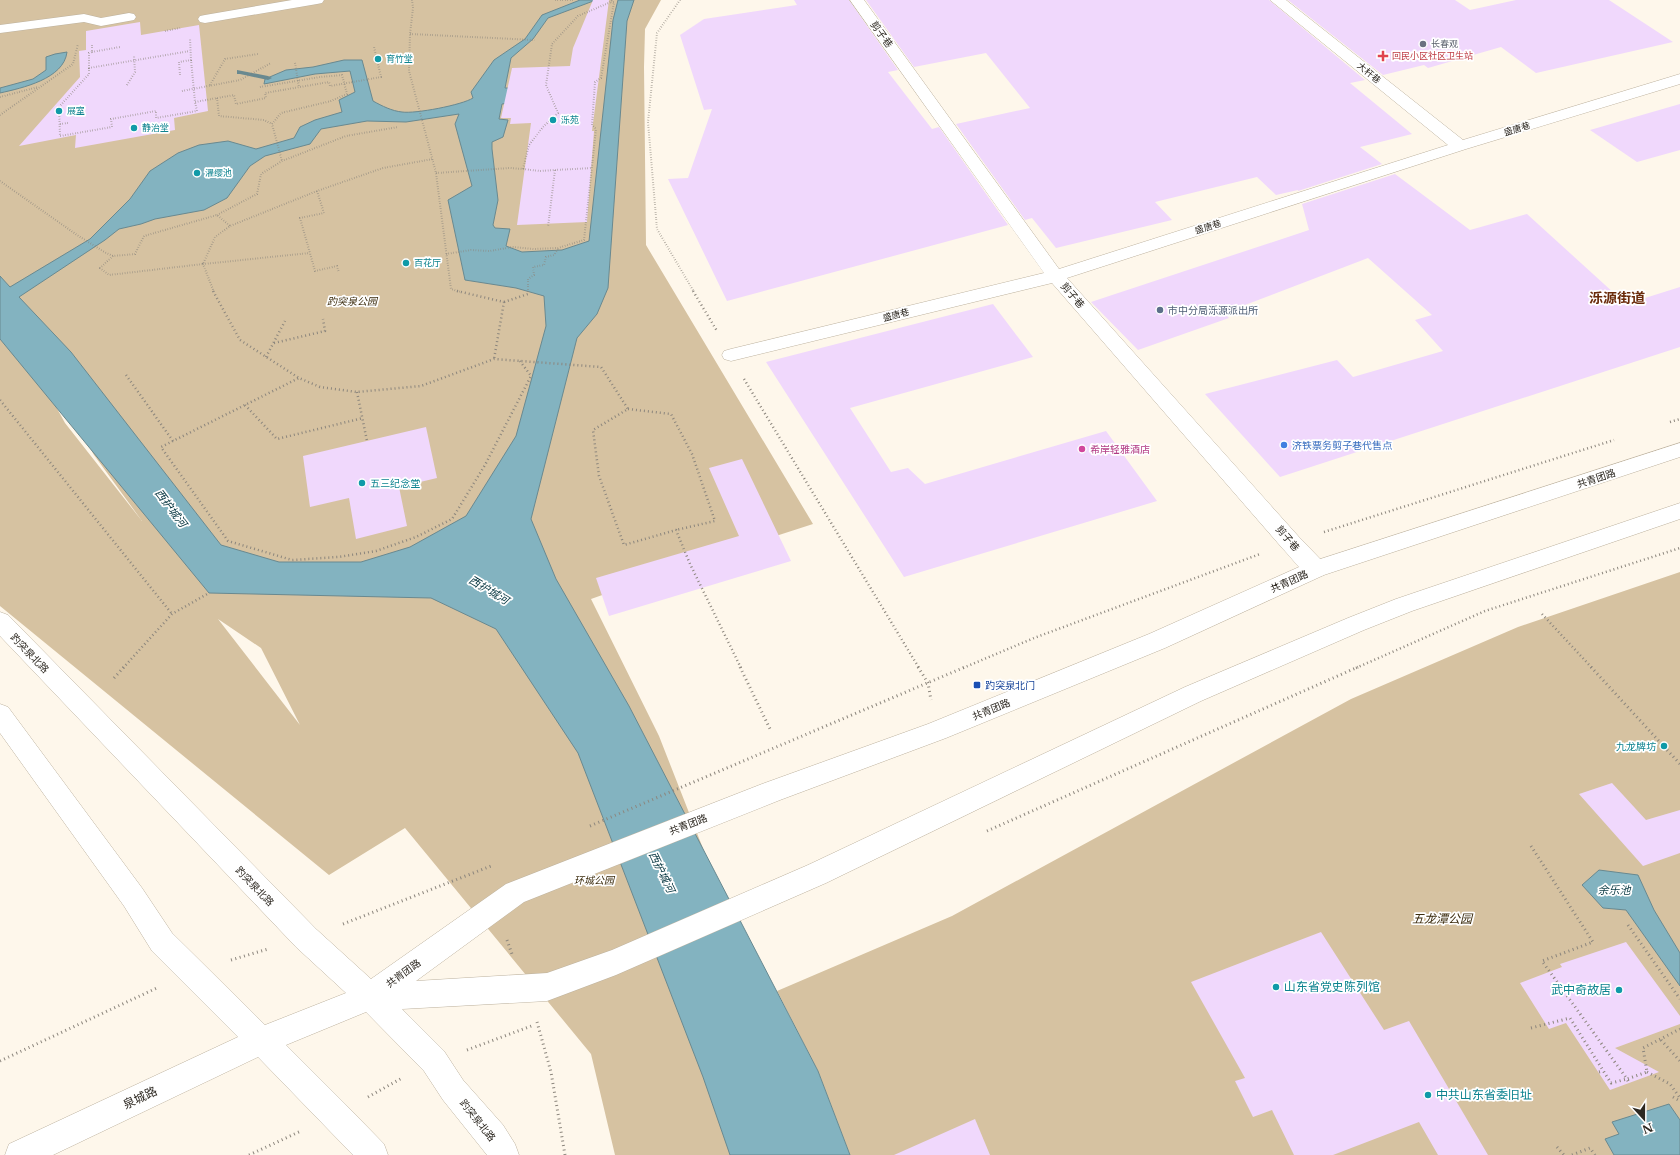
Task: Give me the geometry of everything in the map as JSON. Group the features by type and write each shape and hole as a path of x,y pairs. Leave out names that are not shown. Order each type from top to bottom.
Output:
{"main road":[{"path":"201,13 244,4 314,0"},
{"name":"剪子巷","path":"857,0 1056,276 1291,543 1316,569"},
{"name":"大杆巷","path":"1277,0 1460,146"},
{"path":"0,29 84,18 101,22 129,17"},
{"name":"盛唐巷","path":"731,355 1056,276 1460,146 1680,79"},
{"name":"共青团路","path":"261,1041 370,997 514,893 771,792 937,731 1051,685 1156,641 1316,569 1680,450"},
{"name":"共青团路","path":"370,997 547,987 616,962 817,874 1193,694 1356,624 1411,603 1680,511"},
{"name":"趵突泉北路","path":"0,621 306,938 370,997 434,1061 453,1090 492,1136 504,1155"},
{"path":"0,714 133,897 162,942 335,1114 373,1155"},
{"name":"泉城路","path":"20,1155 261,1041"}],"path":[{"path":"412,0 413,8 410,34 409,71 436,173 451,289 504,302 528,294 528,279 534,276 533,267 544,265 546,257 554,255 558,248"},
{"path":"554,0 573,0"},
{"path":"446,254 471,250 490,251 512,247 534,249 558,248 584,240 596,129 592,125 595,82 600,78 614,2 611,1 578,16 552,44 546,85 558,113 543,127 529,145 523,169"},
{"path":"0,115 73,64 83,29 84,18"},
{"path":"165,31 183,28"},
{"path":"120,47 89,52 89,74 59,107 60,136 112,126 111,120 133,114 156,111 156,118 197,111 189,32"},
{"path":"410,34 535,40"},
{"path":"92,39 92,52"},
{"path":"195,102 234,95 236,104 266,98 265,93 329,82 330,86 381,77 374,47"},
{"path":"89,68 190,51"},
{"path":"210,85 225,59 258,54"},
{"path":"127,85 135,72 134,56"},
{"path":"180,75 179,62 191,60"},
{"path":"182,91 240,80 271,63"},
{"path":"295,63 299,87"},
{"path":"260,87 298,80 342,75 345,83 347,94 331,101 306,106 281,114 272,124"},
{"path":"0,97 41,86"},
{"path":"217,98 219,116 264,120 272,124 282,161"},
{"path":"60,124 68,123"},
{"path":"82,128 83,132"},
{"path":"0,181 77,235 106,253 113,256 135,254 144,236 217,215 257,194 261,174 282,161 346,136 398,128"},
{"path":"433,159 383,168 316,191 230,226 215,237 203,264 210,285 240,340 299,378 320,387 357,392 421,386 494,359 600,367 628,409"},
{"path":"436,173 510,168 540,171 592,168"},
{"path":"548,227 554,170"},
{"path":"316,191 324,213 300,218 315,271 337,266 339,273"},
{"path":"217,215 230,226"},
{"path":"113,256 100,268 109,275 310,253"},
{"path":"494,359 504,302"},
{"path":"274,343 326,331 323,319"},
{"path":"266,357 285,321"},
{"path":"299,378 160,447 228,541 292,560 338,557 376,550 416,537 452,519 485,465 531,376 520,360"},
{"path":"126,375 173,441"},
{"path":"357,392 367,441"},
{"path":"0,400 172,614"},
{"path":"245,405 276,439 362,418"},
{"path":"628,409 671,414 692,454 715,521 676,530 624,545 599,476 593,430 628,409"},
{"path":"1665,423 1680,419"},
{"path":"583,829 1034,638 1291,543 1620,438"},
{"path":"676,530 690,564 771,731"},
{"path":"983,833 1486,611 1680,548"},
{"path":"114,678 172,614 209,593"},
{"path":"1542,614 1680,764"},
{"path":"1530,846 1593,942 1542,961 1629,1083"},
{"path":"1628,925 1680,999"},
{"path":"1531,1028 1570,1018 1610,1083 1647,1072 1670,1084 1680,1100"},
{"path":"1647,1072 1643,1048 1680,1029"},
{"path":"1661,1040 1680,1060"},
{"path":"1599,1072 1603,1071"},
{"path":"1673,1097 1680,1100"},
{"path":"1557,1147 1564,1155"},
{"path":"1572,1155 1590,1148 1595,1155"}],"green space":[{"name":"趵突泉公园","path":"0,0 661,0 645,29 646,245 813,524 690,564 591,599 659,736 823,1155 615,1155 591,1054 405,828 329,875 0,606 0,305 65,423 142,521 94,455 5,302 0,297","holes":["218,619 261,648 300,725"]},
{"name":"五龙潭公园","path":"1680,572 1680,1155 850,1155 818,1071 777,991 952,916 1351,699 1518,627"}],"water":[{"name":"西护城河","path":"580,0 596,0 548,18 533,39 511,58 505,88 512,88 509,103 502,104 499,119 508,120 503,137 492,142 498,200 493,225 495,228 510,229 506,246 522,252 562,250 589,241 613,20 618,0 634,0 627,21 608,288 597,314 577,338 531,519 556,579 629,706 818,1071 850,1155 730,1155 703,1077 578,753 496,629 431,598 209,593 0,339 0,276 10,287 90,239 130,199 150,171 178,153 199,145 228,141 256,149 294,138 300,127 315,120 342,112 339,100 355,92 350,71 315,74 264,84 265,79 286,70 313,67 344,60 362,60 373,101 376,103 402,112 417,112 449,106 473,98 471,92 494,60 525,39 542,15","holes":["459,114 455,124 472,186 448,200 465,280 516,288 544,296 546,326 516,436 466,516 410,547 361,562 279,562 221,545 71,352 19,297 105,240 119,229 155,219 204,210 227,198 250,166 265,156 310,144 321,129 367,121 406,122"]},
{"path":"67,52 64,61 50,76 30,85 0,93 0,88 33,79 46,70 46,57"},
{"name":"余乐池","path":"1599,870 1638,875 1654,910 1680,953 1680,986 1626,910 1603,908 1582,885"},
{"path":"1669,1104 1680,1120 1680,1155 1614,1155 1605,1139 1619,1134 1612,1122"}],"building":[{"path":"593,0 609,0 592,131 594,131 587,222 517,225 531,123 510,124 511,118 501,118 512,68 570,66 573,48"},
{"path":"794,0 849,0 898,70 888,72 932,129 939,127 1008,225 727,301 668,179 688,178 712,109 704,110 680,35 704,19 797,5"},
{"path":"866,0 1269,0 1365,80 1350,83 1412,134 1360,147 1382,164 1298,191 1276,195 1257,177 1155,202 1172,220 1056,248 1032,218 1025,220 956,124 1030,108 986,53 914,67"},
{"path":"1288,0 1455,0 1470,10 1516,0 1609,0 1673,42 1536,73 1501,47 1428,68 1424,65 1383,75"},
{"path":"140,22 141,35 199,25 208,111 174,118 175,130 75,148 76,135 19,146 80,77 79,51 86,50 86,31"},
{"path":"1680,104 1680,150 1637,162 1590,130"},
{"path":"1395,174 1470,230 1527,214 1626,304 1680,287 1680,347 1280,477 1205,394 1337,360 1353,377 1443,351 1415,320 1432,315 1368,258 1224,313 1229,318 1138,350 1091,302 1309,230 1302,204"},
{"name":"希岸轻雅酒店","path":"993,304 1033,357 850,408 891,472 908,468 925,484 1106,431 1157,501 904,577 766,362"},
{"name":"五三纪念堂","path":"426,427 437,478 399,487 407,526 356,539 349,498 310,507 303,456"},
{"path":"742,459 791,561 609,616 596,578 739,536 709,468"},
{"path":"1612,783 1646,820 1680,810 1680,853 1643,866 1579,794"},
{"path":"1321,932 1384,1030 1409,1021 1488,1155 1438,1155 1419,1122 1333,1155 1294,1155 1272,1110 1253,1117 1235,1081 1245,1078 1191,982"},
{"path":"1626,942 1680,1016 1680,1024 1615,1048 1659,1072 1610,1090 1566,1023 1549,1029 1520,983 1562,967 1560,964"},
{"path":"975,1119 990,1155 894,1155"}],"waterway":[{"path":"240,72 268,78"}],"place":[{"name":"长春观","path":"1423,44"},
{"name":"回民小区社区卫生站","path":"1383,56"},
{"name":"育竹堂","path":"378,59"},
{"name":"展室","path":"59,111"},
{"name":"泺苑","path":"553,120"},
{"name":"静治堂","path":"134,128"},
{"name":"濯缨池","path":"197,173"},
{"name":"百花厅","path":"406,263"},
{"name":"市中分局泺源派出所","path":"1160,310"},
{"name":"济铁票务剪子巷代售点","path":"1284,445"},
{"name":"希岸轻雅酒店","path":"1082,449"},
{"name":"五三纪念堂","path":"362,483"},
{"name":"趵突泉北门","path":"977,685"},
{"name":"九龙牌坊","path":"1664,746"},
{"name":"山东省党史陈列馆","path":"1276,987"},
{"name":"武中奇故居","path":"1619,990"},
{"name":"中共山东省委旧址","path":"1428,1095"}],"district":[{"name":"泺源街道","path":"1617,298"}],"park label":[{"name":"环城公园","path":"594,880"}]}
